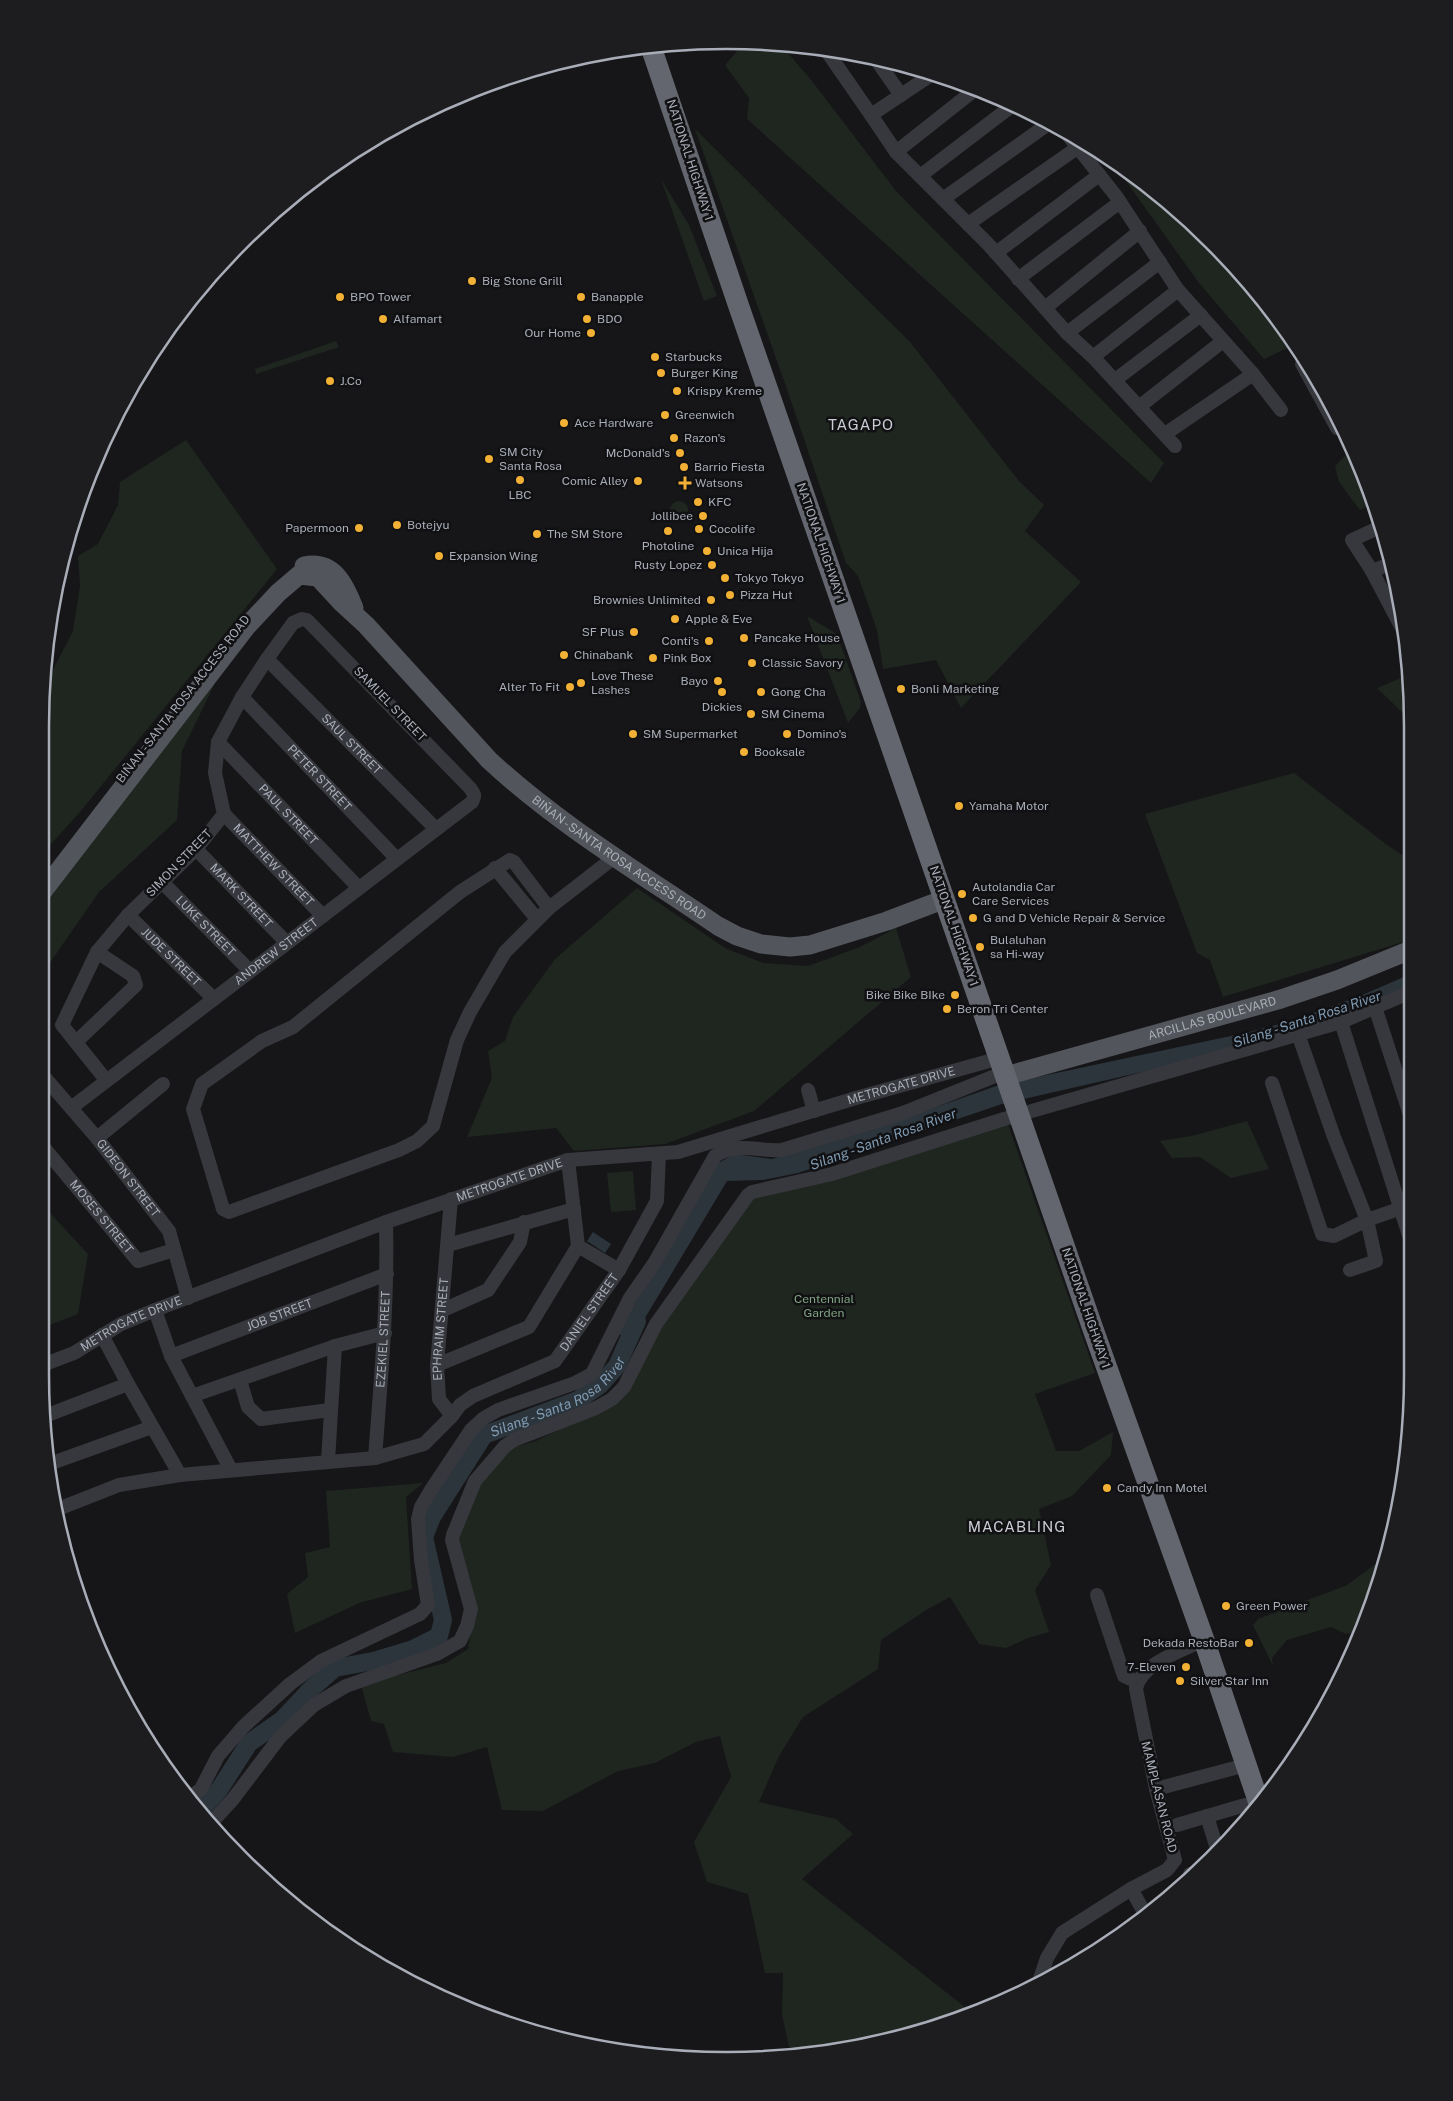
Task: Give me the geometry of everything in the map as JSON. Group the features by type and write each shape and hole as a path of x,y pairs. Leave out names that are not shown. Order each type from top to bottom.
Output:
{"highway":[{"name":"NATIONAL HIGHWAY 1","path":"653,53 1002,1068 1204,1640 1246,1765 1252,1802"}],"main road":[{"name":"BIÑAN - SANTA ROSA ACCESS ROAD","path":"49,883 226,642 295,568 310,564 326,568 338,575 349,595 357,616 496,766 532,798 718,926 752,942 790,947 810,945 887,921 945,899"},
{"name":"BIÑAN - SANTA ROSA ACCESS ROAD","path":"49,873 175,713"},
{"name":"ARCILLAS BOULEVARD","path":"1002,1068 1281,999 1337,980 1404,953"}],"street":[{"path":"831,58 896,152 996,253 1067,333 1140,406 1175,446"},
{"path":"881,67 900,95"},
{"path":"871,115 925,79"},
{"path":"896,152 969,94"},
{"path":"920,176 1007,110"},
{"path":"944,199 1043,128"},
{"path":"968,224 1077,148 1120,202 1178,290 1253,374 1281,410"},
{"path":"996,253 1099,175"},
{"path":"1018,279 1120,202"},
{"path":"1045,308 1140,231"},
{"path":"1067,333 1160,262"},
{"path":"1093,357 1178,290"},
{"path":"1115,380 1201,315"},
{"path":"1140,406 1223,341"},
{"path":"1299,366 1317,395"},
{"path":"1165,434 1253,374"},
{"path":"1374,530 1352,540 1393,605"},
{"path":"1372,571 1385,566"},
{"name":"SAMUEL STREET","path":"267,659 293,623 302,619 311,623 474,793"},
{"path":"224,814 215,773 218,742 242,697 267,659"},
{"name":"SAUL STREET","path":"267,659 436,829"},
{"name":"PETER STREET","path":"242,697 397,859"},
{"name":"PAUL STREET","path":"218,742 360,888"},
{"name":"ANDREW STREET","path":"71,1108 472,802 474,793"},
{"name":"SIMON STREET","path":"76,1042 62,1025 97,952 128,915 196,849 224,814"},
{"name":"MATTHEW STREET","path":"224,814 323,916"},
{"name":"MARK STREET","path":"196,849 287,943"},
{"path":"549,908 514,862 510,860 460,892 293,1028 262,1041 202,1084 193,1109 223,1209 229,1212 399,1150 417,1141 433,1126 457,1040 470,1012 505,952 549,908 616,856"},
{"path":"495,868 537,919"},
{"name":"LUKE STREET","path":"162,882 250,971"},
{"name":"JUDE STREET","path":"128,915 214,998"},
{"path":"97,952 133,976 136,985 76,1042 106,1080"},
{"path":"215,1819 233,1799 280,1737 314,1705 346,1686 437,1654 460,1641 467,1626 470,1609 452,1540 475,1481 505,1446 514,1440 596,1408 624,1387 656,1324 752,1192 832,1174 1004,1119 1341,1022 1375,1007 1404,998"},
{"path":"1375,1007 1404,1096"},
{"path":"1341,1022 1404,1200"},
{"path":"1298,1034 1334,1137 1367,1220 1376,1261 1350,1270"},
{"path":"195,1794 201,1789 218,1756 242,1727 290,1684 321,1661 420,1614 428,1605 421,1560 418,1519 421,1507 431,1490 471,1430 484,1418 498,1410 575,1383 592,1374 630,1298 655,1262 715,1156 730,1148 768,1151 782,1150 843,1132 903,1113 1002,1068"},
{"name":"METROGATE DRIVE","path":"49,1363 74,1353 121,1324 155,1310 386,1222 568,1160 678,1152 814,1111 1002,1068"},
{"name":"GIDEON STREET","path":"49,1082 97,1138 169,1231 188,1298"},
{"path":"1272,1082 1322,1234 1334,1236 1367,1220 1404,1207"},
{"path":"97,1138 163,1084"},
{"path":"808,1090 814,1111"},
{"name":"DANIEL STREET","path":"452,1416 460,1405 473,1396 555,1361 619,1270 657,1201 659,1154"},
{"name":"MOSES STREET","path":"49,1155 138,1261 174,1250"},
{"path":"437,1365 529,1327 578,1246 568,1160"},
{"name":"EPHRAIM STREET","path":"451,1199 437,1365 439,1399 452,1416"},
{"path":"448,1245 574,1209"},
{"name":"EZEKIEL STREET","path":"375,1458 385,1332 386,1222"},
{"path":"443,1310 488,1290 520,1242 524,1222"},
{"path":"578,1246 619,1270"},
{"name":"JOB STREET","path":"171,1356 387,1274"},
{"path":"155,1310 171,1356 231,1470"},
{"path":"192,1396 335,1346 385,1332"},
{"path":"102,1335 180,1474"},
{"path":"328,1461 335,1346"},
{"path":"240,1380 248,1407 261,1419 330,1410"},
{"path":"50,1414 128,1384"},
{"path":"62,1507 119,1485 180,1474 375,1458 424,1444 452,1416"},
{"path":"55,1462 152,1427"},
{"path":"1097,1595 1124,1676 1137,1682 1151,1667 1204,1640"},
{"name":"MAMPLASAN ROAD","path":"1042,1973 1047,1958 1062,1933 1131,1889 1167,1870 1174,1860 1156,1789 1136,1689 1137,1682"},
{"path":"1156,1789 1246,1765"},
{"path":"1177,1825 1249,1805"},
{"path":"1207,1816 1215,1844"},
{"path":"1131,1889 1142,1909"}],"green space":[{"path":"739,49 787,52 812,81 896,191 1164,463 1151,483 747,119 749,98 725,65"},
{"path":"695,129 910,342 1019,481 1044,505 1025,531 1081,582 961,708 936,660 883,669 877,630 858,576 846,563"},
{"path":"1124,178 1173,217 1206,247 1264,314 1288,348 1264,359 1199,283"},
{"path":"661,179 689,225 717,296 704,301"},
{"path":"336,341 339,347 256,374 255,369"},
{"path":"186,440 277,569 80,812 49,846 51,674 73,631 80,586 78,556 98,544 118,505 120,482"},
{"path":"1347,454 1367,506 1360,510 1339,482 1335,466"},
{"path":"675,501 683,501 688,506 686,517 675,519 670,514 670,506"},
{"path":"807,616 837,634 861,702 860,708 848,723"},
{"path":"221,671 182,751 177,820 99,892 49,964 49,892"},
{"path":"1402,677 1404,714 1377,688"},
{"path":"1294,773 1404,856 1404,942 1223,997 1210,960 1197,953 1145,814"},
{"path":"637,888 725,948 763,963 808,966 860,947 896,928 911,977 754,1111 665,1144 574,1151 556,1128 467,1137 492,1078 488,1051 505,1041 513,1017 555,959"},
{"path":"1247,1121 1269,1169 1231,1178 1200,1157 1172,1158 1160,1141 1191,1136"},
{"name":"Centennial Garden","path":"1008,1124 1095,1373 1035,1394 1056,1451 1079,1451 1113,1432 1111,1455 1072,1496 1039,1509 1051,1565 1035,1590 1049,1632 1028,1638 1006,1648 979,1644 950,1597 881,1640 878,1669 803,1717 779,1756 759,1802 836,1819 853,1834 802,1879 966,2008 902,2029 859,2039 790,2049 782,2015 783,1973 765,1973 748,1894 707,1882 694,1842 731,1777 720,1736 696,1742 655,1763 618,1771 543,1811 502,1810 487,1747 453,1757 393,1752 384,1724 371,1721 361,1684 446,1663 468,1649 475,1609 457,1541 478,1482 511,1448 536,1441 598,1410 625,1388 654,1322 750,1197"},
{"path":"633,1171 636,1210 611,1212 607,1173"},
{"path":"49,1212 88,1254 78,1314 49,1325"},
{"path":"423,1483 406,1497 412,1589 359,1603 295,1633 287,1594 308,1577 305,1553 330,1547 326,1491"},
{"path":"1377,1563 1354,1632 1346,1634 1331,1627 1287,1640 1272,1658 1273,1666 1253,1625 1258,1619 1347,1585"}],"water":[{"path":"1404,977 1404,992 1349,1015 1247,1048 1002,1104 798,1173 763,1180 727,1181 630,1343 618,1333 715,1165 734,1154 772,1159 925,1111 999,1085 1245,1033 1291,1021 1360,996"},
{"path":"593,1232 611,1244 605,1253 587,1241"}],"waterway":[{"name":"Silang - Santa Rosa River","path":"205,1806 219,1790 249,1743 282,1720 312,1688 335,1668 373,1661 413,1649 439,1636 443,1620 424,1537 432,1517 484,1435 578,1400 600,1385 617,1366 637,1321"}],"place":[{"name":"Big Stone Grill","path":"472,281"},
{"name":"BPO Tower","path":"340,297"},
{"name":"Banapple","path":"581,297"},
{"name":"Alfamart","path":"383,319"},
{"name":"BDO","path":"587,319"},
{"name":"Our Home","path":"591,333"},
{"name":"Starbucks","path":"655,357"},
{"name":"Burger King","path":"661,373"},
{"name":"J.Co","path":"330,381"},
{"name":"Krispy Kreme","path":"677,391"},
{"name":"Greenwich","path":"665,415"},
{"name":"Ace Hardware","path":"564,423"},
{"name":"Razon's","path":"674,438"},
{"name":"McDonald's","path":"680,453"},
{"name":"SM City Santa Rosa","path":"489,459"},
{"name":"Barrio Fiesta","path":"684,467"},
{"name":"LBC","path":"520,480"},
{"name":"Comic Alley","path":"638,481"},
{"name":"Watsons","path":"685,483"},
{"name":"KFC","path":"698,502"},
{"name":"Jollibee","path":"703,516"},
{"name":"Botejyu","path":"397,525"},
{"name":"Papermoon","path":"359,528"},
{"name":"Cocolife","path":"699,529"},
{"name":"Photoline","path":"668,531"},
{"name":"The SM Store","path":"537,534"},
{"name":"Unica Hija","path":"707,551"},
{"name":"Expansion Wing","path":"439,556"},
{"name":"Rusty Lopez","path":"712,565"},
{"name":"Tokyo Tokyo","path":"725,578"},
{"name":"Pizza Hut","path":"730,595"},
{"name":"Brownies Unlimited","path":"711,600"},
{"name":"Apple & Eve","path":"675,619"},
{"name":"SF Plus","path":"634,632"},
{"name":"Pancake House","path":"744,638"},
{"name":"Conti's","path":"709,641"},
{"name":"Chinabank","path":"564,655"},
{"name":"Pink Box","path":"653,658"},
{"name":"Classic Savory","path":"752,663"},
{"name":"Bayo","path":"718,681"},
{"name":"Love These Lashes","path":"581,683"},
{"name":"Alter To Fit","path":"570,687"},
{"name":"Bonli Marketing","path":"901,689"},
{"name":"Dickies","path":"722,692"},
{"name":"Gong Cha","path":"761,692"},
{"name":"SM Cinema","path":"751,714"},
{"name":"SM Supermarket","path":"633,734"},
{"name":"Domino's","path":"787,734"},
{"name":"Booksale","path":"744,752"},
{"name":"Yamaha Motor","path":"959,806"},
{"name":"Autolandia Car Care Services","path":"962,894"},
{"name":"G and D Vehicle Repair & Service","path":"973,918"},
{"name":"Bulaluhan sa Hi-way","path":"980,947"},
{"name":"Bike Bike BIke","path":"955,995"},
{"name":"Beron Tri Center","path":"947,1009"},
{"name":"Candy Inn Motel","path":"1107,1488"},
{"name":"Green Power","path":"1226,1606"},
{"name":"Dekada RestoBar","path":"1249,1643"},
{"name":"7-Eleven","path":"1186,1667"},
{"name":"Silver Star Inn","path":"1180,1681"}],"district":[{"name":"TAGAPO","path":"861,425"},
{"name":"MACABLING","path":"1017,1527"}]}
